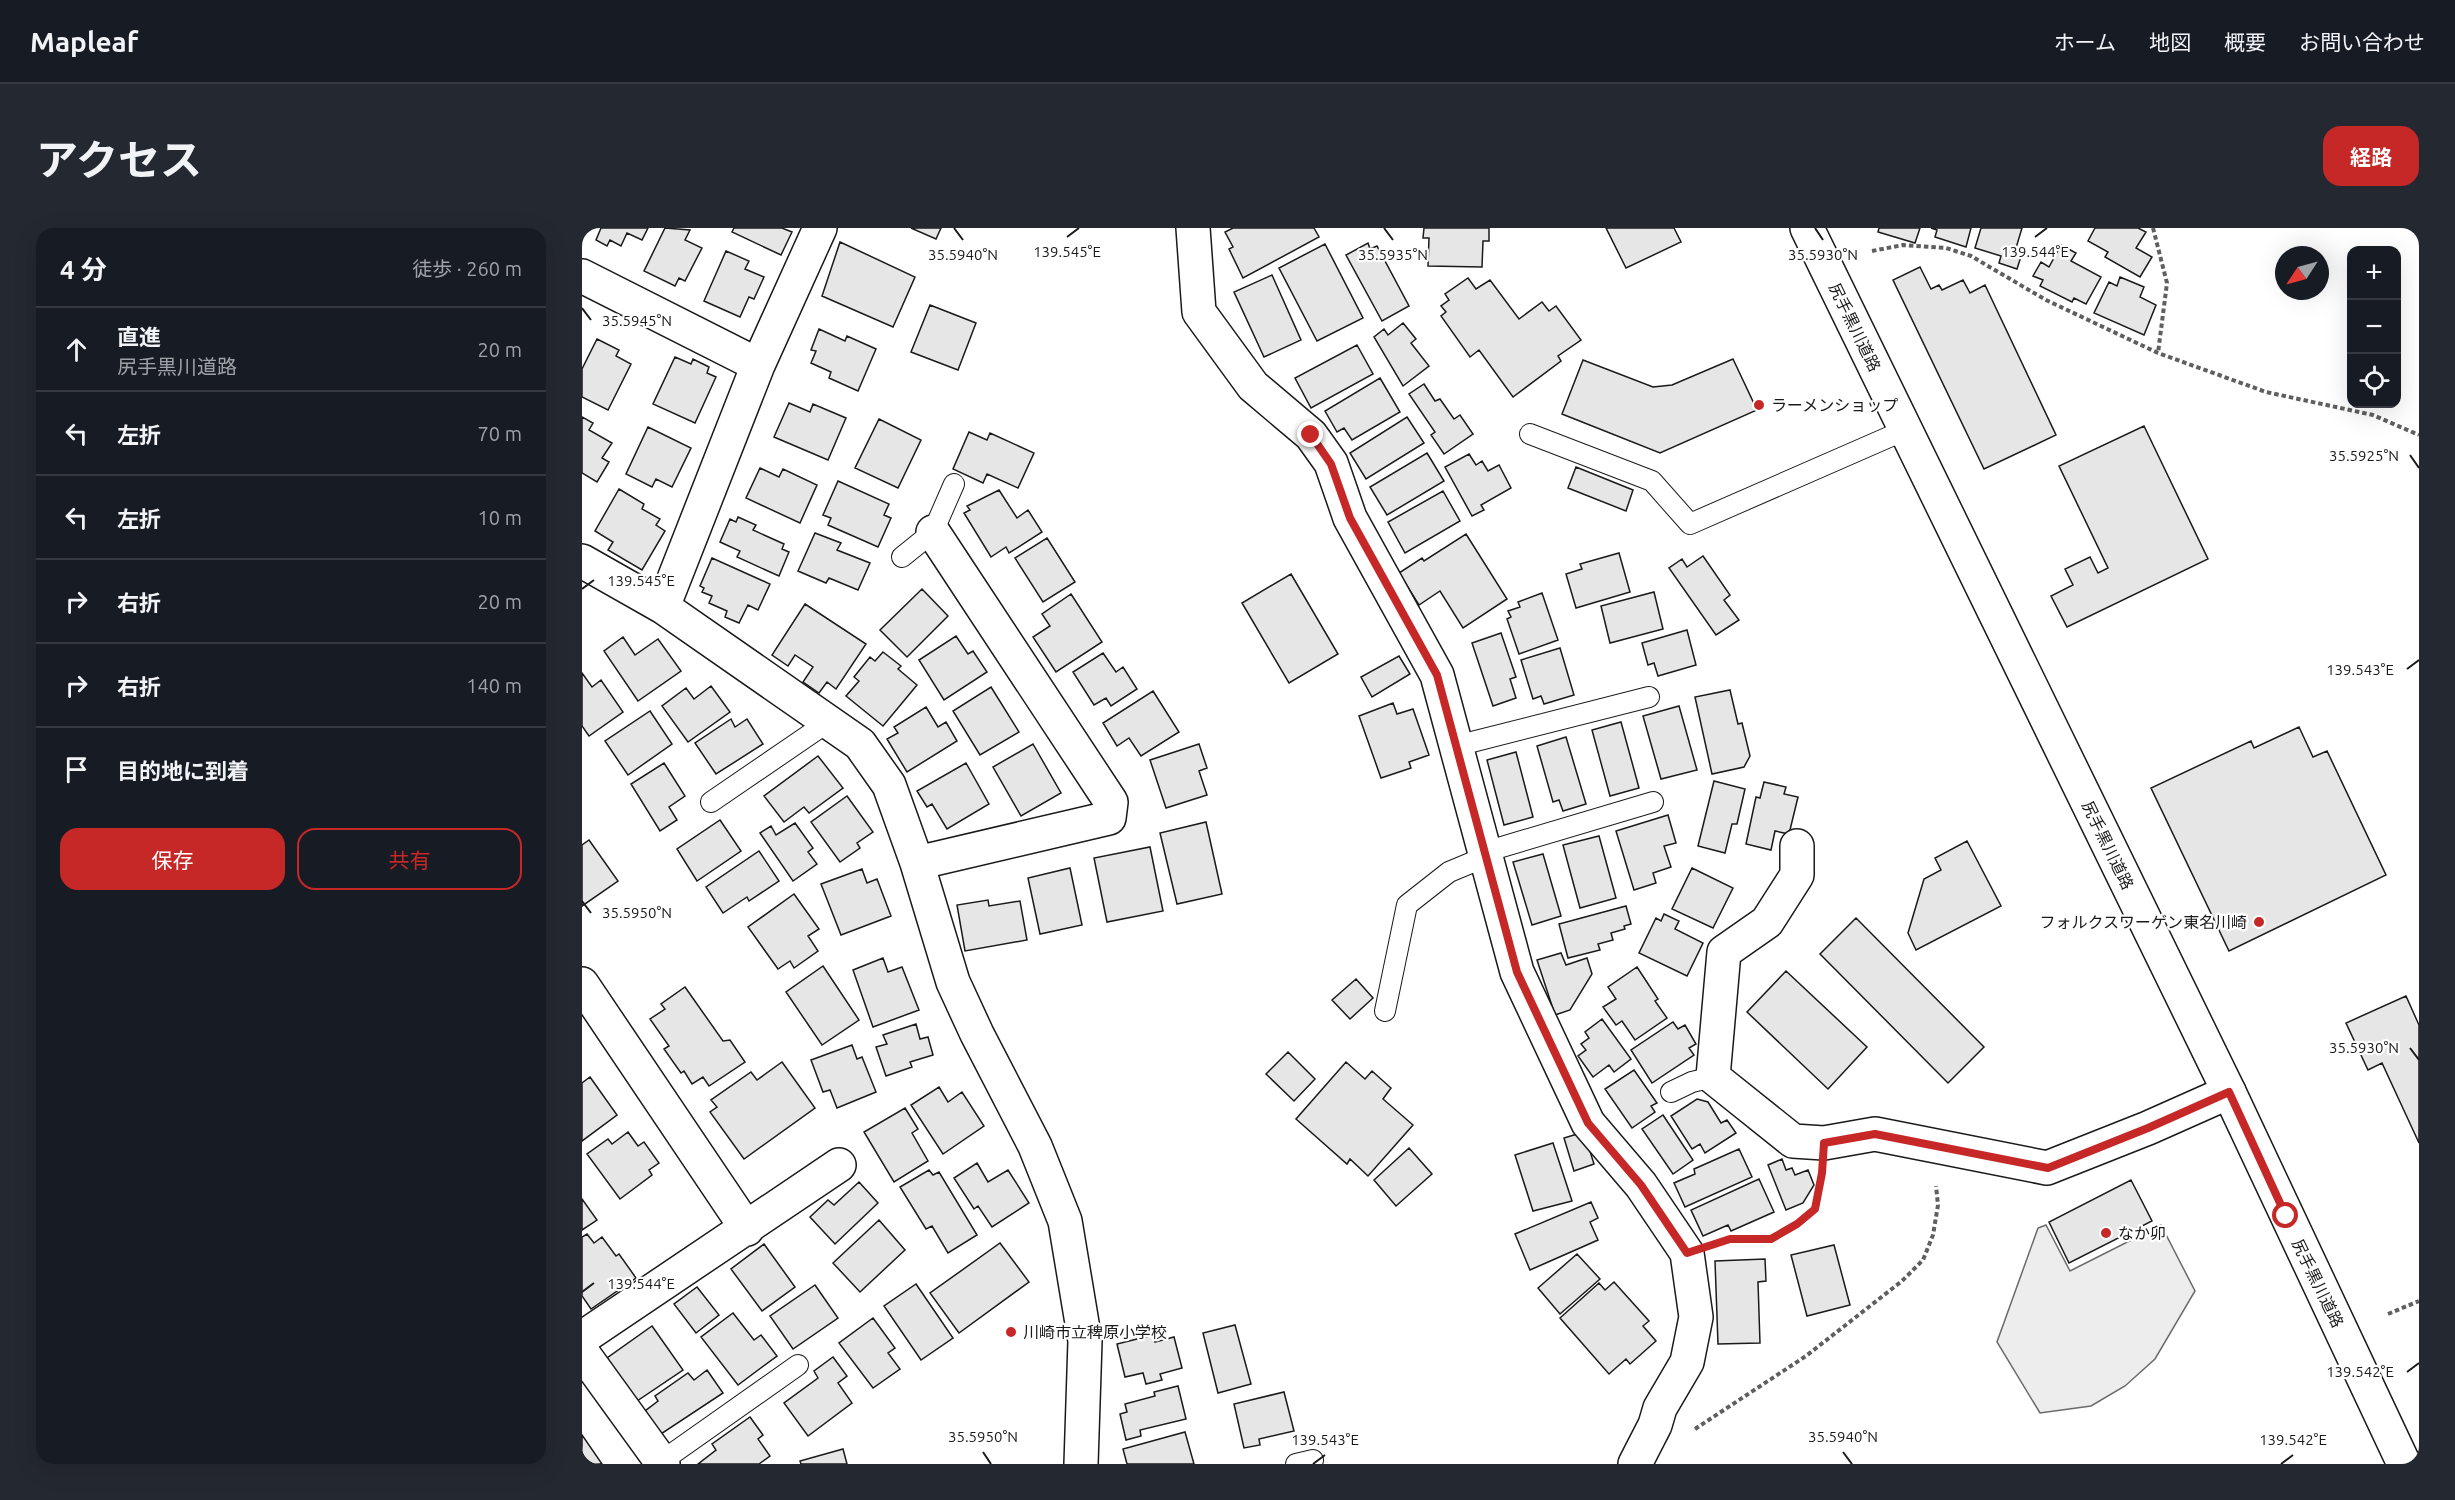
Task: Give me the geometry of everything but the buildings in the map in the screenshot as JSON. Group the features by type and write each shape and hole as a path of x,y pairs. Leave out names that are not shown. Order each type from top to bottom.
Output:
{"street":[{"path":"663,607 758,365 820,228"},
{"path":"1193,228 1199,312 1253,386 1311,435 1331,464 1350,518 1437,675 1517,972 1588,1123 1641,1185 1687,1253 1696,1317 1687,1362 1660,1408 1655,1425 1635,1464"},
{"name":"尻手黒川道路","path":"1807,228 2229,1092 2404,1464"},
{"path":"582,276 758,365"},
{"path":"917,863 1109,818 1111,802 933,532"},
{"path":"582,561 663,607 860,744 889,785 917,863 953,982 1035,1146 1065,1221 1085,1341 1081,1464"},
{"path":"1797,846 1797,875 1767,922 1724,952 1713,1077 1793,1141 1824,1143 1875,1134 2048,1168 2148,1128 2229,1092"},
{"path":"582,984 747,1229"},
{"path":"582,1338 839,1165"},
{"path":"582,1352 662,1462"}],"lane":[{"path":"1530,434 1652,481 1690,524 1905,430"},
{"path":"902,557 933,532 954,484"},
{"path":"1456,746 1649,697"},
{"path":"711,802 828,722"},
{"path":"1384,1011 1407,905 1449,872 1485,854 1653,802"},
{"path":"1671,1092 1692,1082 1713,1077"},
{"path":"662,1462 798,1365"}],"path":[{"path":"2152,228 2167,283 2158,353"},
{"path":"1872,251 1903,245 1946,248 1971,256 2046,300 2158,353 2266,392 2373,415 2419,435"},
{"path":"1687,1253 1730,1239 1771,1239 1797,1224 1815,1209 1822,1173 1824,1143"},
{"path":"1655,1425 1677,1441 1806,1356 1902,1281 1923,1260 1933,1235 1938,1205 1931,1145"},
{"path":"2388,1314 2419,1301"}],"shaded area":[{"path":"2046,1225 2070,1271 2161,1225 2195,1291 2155,1359 2125,1386 2091,1406 2040,1413 1997,1342 2038,1228"}],"place":[{"name":"ラーメンショップ","path":"1759,405"},
{"name":"フォルクスワーゲン東名川崎","path":"2259,922"},
{"name":"なか卯","path":"2106,1233"},
{"name":"川崎市立稗原小学校","path":"1011,1332"}],"route":[{"path":"1311,435 1331,464 1350,518 1437,675 1517,972 1588,1123 1641,1185 1687,1253 1730,1239 1771,1239 1797,1224 1815,1209 1822,1173 1824,1143 1875,1134 2048,1168 2148,1128 2229,1092 2286,1216"}]}
